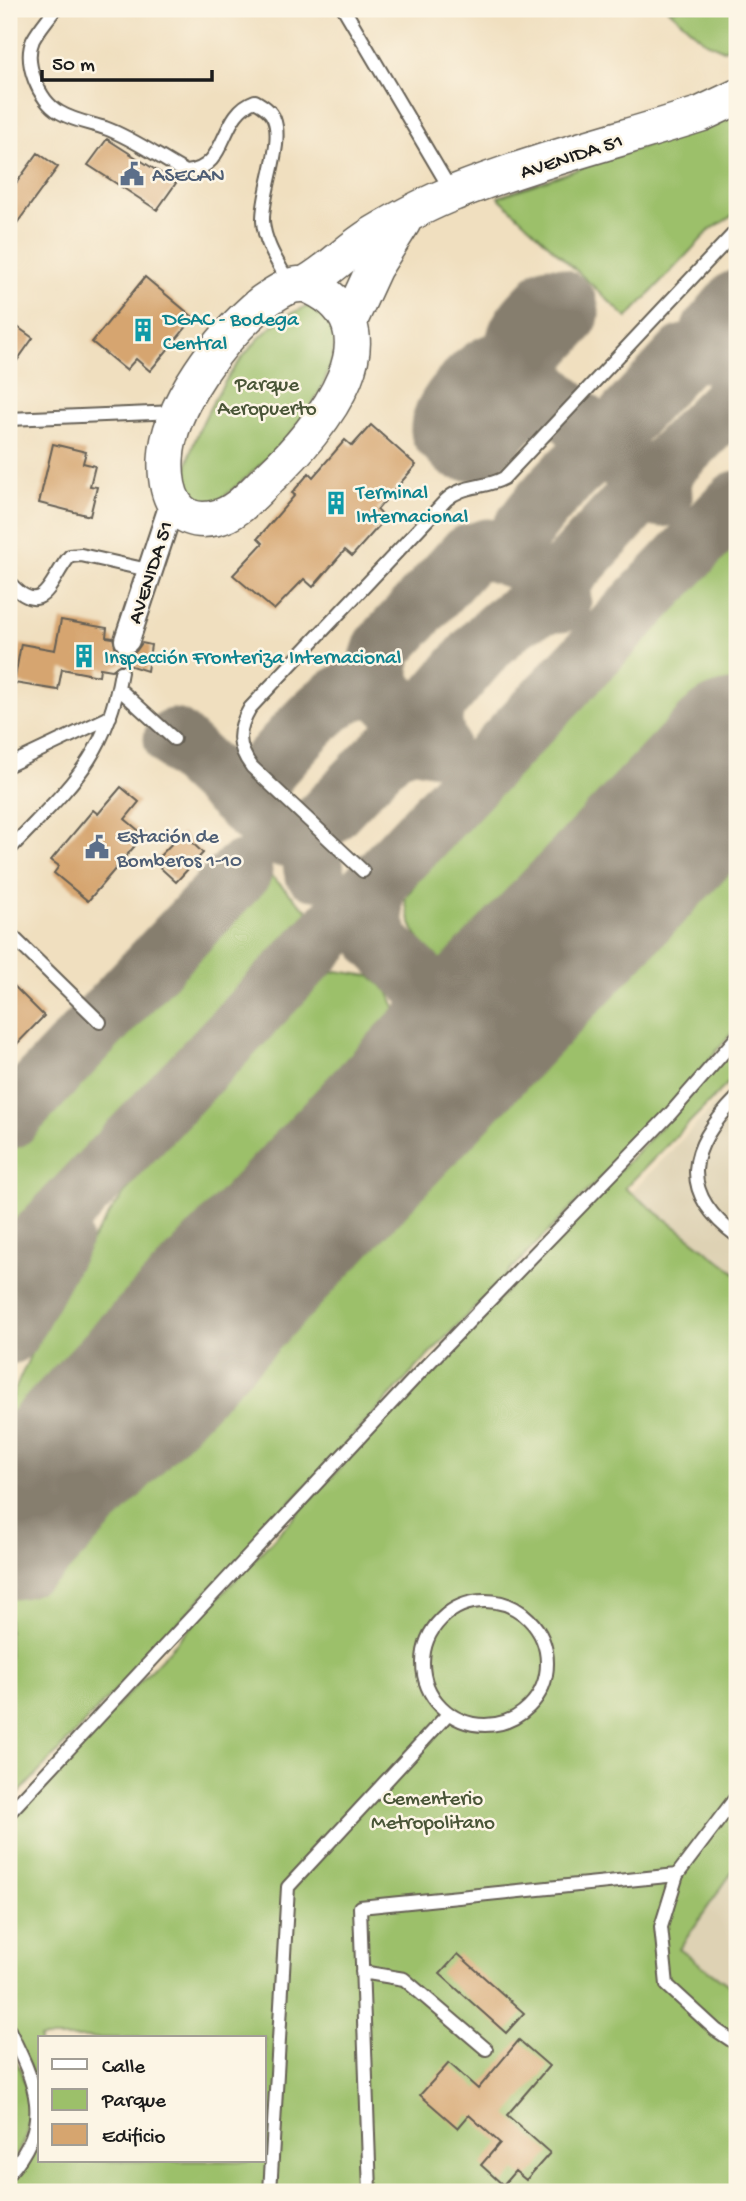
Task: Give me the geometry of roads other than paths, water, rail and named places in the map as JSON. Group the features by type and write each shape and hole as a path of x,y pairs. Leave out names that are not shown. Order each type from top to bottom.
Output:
{"main road":[{"name":"AVENIDA 51","path":"406,218 374,268 350,320 352,351 345,382 329,410 285,463 238,507 214,519 190,516 172,504 165,484 167,448 178,412 198,378 231,334 264,301 298,285 372,235 452,193 701,114 737,97"},
{"path":"298,285 322,291 350,320"}],"street":[{"name":"AVENIDA 51","path":"127,640 172,504"}],"lane":[{"path":"55,9 32,42 35,80 45,102 56,111 82,123 106,129 186,172 198,171 216,158 233,116 242,105 255,101 265,106 274,118 276,136 264,195 265,237 298,285"},
{"path":"344,9 452,193"},
{"path":"363,871 247,761 239,739 246,716 456,491 493,484 516,467 737,230"},
{"path":"9,419 178,412"},
{"path":"9,582 26,597 37,598 46,594 69,556 81,555 148,570"},
{"path":"9,850 87,767 110,718 121,672"},
{"path":"118,688 174,739"},
{"path":"9,765 110,718"},
{"path":"9,933 100,1022"},
{"path":"9,1813 425,1367 670,1114 737,1037"},
{"path":"737,1098 700,1147 695,1172 697,1188 709,1212 737,1236"},
{"path":"489,1600 512,1606 530,1619 543,1639 547,1661 544,1684 532,1704 514,1718 492,1725 469,1724 448,1714 432,1697 424,1676 423,1653 431,1631 446,1614 467,1603 489,1600"},
{"path":"270,2192 288,1887 448,1714"},
{"path":"737,1796 677,1875 661,1927 667,1985 716,2030 737,2045"},
{"path":"370,2192 359,1907 677,1875"},
{"path":"362,1972 404,1979 486,2049"},
{"path":"9,2030 37,2102 36,2130 22,2158 9,2173"}],"place":[{"name":"ASECAN","path":"132,174"},
{"name":"DGAC - Bodega Central","path":"143,330"},
{"name":"Terminal Internacional","path":"336,503"},
{"name":"Inspección Fronteriza Internacional","path":"84,656"},
{"name":"Estación de Bomberos 1-10","path":"97,847"}],"park label":[{"name":"Parque Aeropuerto","path":"267,395"},
{"name":"Cementerio Metropolitano","path":"433,1809"}]}
